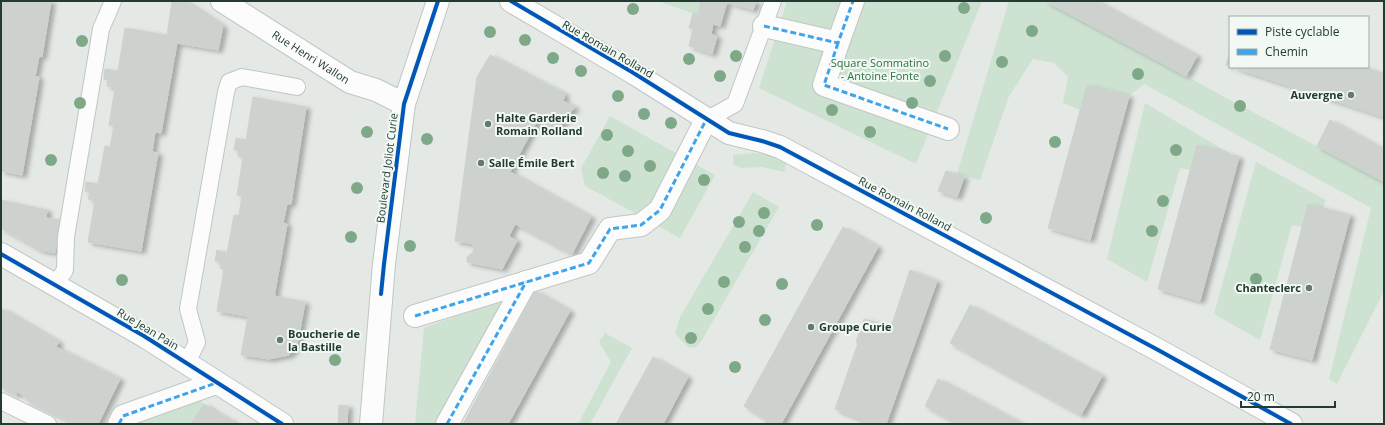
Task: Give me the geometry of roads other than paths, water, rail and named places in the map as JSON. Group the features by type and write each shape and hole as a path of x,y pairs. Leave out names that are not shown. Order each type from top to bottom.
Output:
{"street":[{"name":"Rue Henri Wallon","path":"222,1 350,82 376,90 404,104"},
{"name":"Boulevard Joliot Curie","path":"371,424 384,264 404,104 438,1"},
{"name":"Rue Romain Rolland","path":"511,1 632,72 706,120 729,133 780,147 1153,347 1291,424"},
{"path":"853,1 824,85 948,129"},
{"path":"764,26 838,43"},
{"path":"415,316 589,263 610,229 641,225 660,210 706,120"},
{"name":"Rue Jean Pain","path":"1,254 144,336 282,424"},
{"path":"447,424 526,282"},
{"path":"119,424 123,416 216,382"}],"lane":[{"path":"55,285 65,270 66,237 101,29 112,1"},
{"path":"706,120 735,104 773,1"},
{"path":"187,363 197,342 188,309 229,82 242,77 296,87"},
{"path":"1,401 48,424"}],"place":[{"name":"Auvergne","path":"1351,95"},
{"name":"Halte Garderie Romain Rolland","path":"488,124"},
{"name":"Salle Émile Bert","path":"481,163"},
{"name":"Chanteclerc","path":"1309,288"},
{"name":"Groupe Curie","path":"811,327"},
{"name":"Boucherie de la Bastille","path":"280,340"}],"park label":[{"name":"Square Sommatino - Antoine Fonte","path":"880,69"}]}
